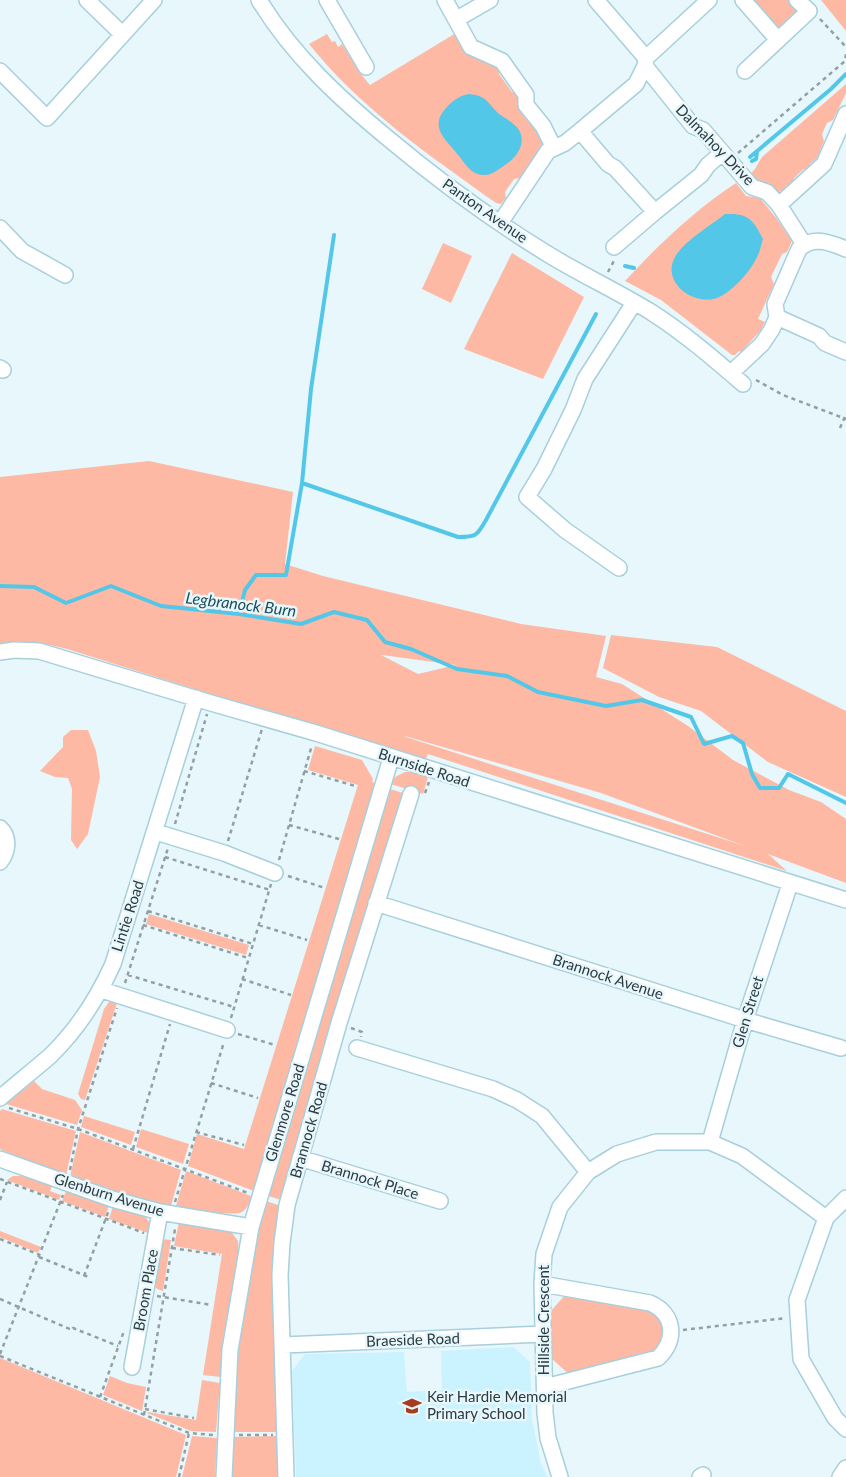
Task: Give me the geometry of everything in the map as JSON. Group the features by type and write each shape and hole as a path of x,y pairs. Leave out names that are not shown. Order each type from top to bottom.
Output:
{"street":[{"path":"87,0 122,34"},
{"path":"0,71 47,118 154,0"},
{"name":"Panton Avenue","path":"259,0 282,34 338,96 420,166 546,253 651,312 735,370 743,384"},
{"path":"327,0 366,67"},
{"path":"445,0 471,47 502,61 526,95 526,105 543,126 554,148"},
{"path":"457,19 490,0"},
{"name":"Dalmahoy Drive","path":"596,0 693,126 703,130 752,187 767,192 779,205 804,244"},
{"path":"500,223 548,151 580,131 636,84 645,62 709,0"},
{"path":"743,0 778,40"},
{"path":"745,72 809,11 797,0"},
{"path":"779,205 824,164 846,114"},
{"path":"580,131 608,164 615,168 654,212"},
{"path":"614,247 701,175 708,165 726,157"},
{"path":"0,228 22,251 65,275"},
{"path":"735,370 762,344 777,317 776,304 800,249 804,244 824,241 846,250"},
{"path":"619,568 565,530 527,498 544,469 573,410 584,379 634,303"},
{"path":"777,317 819,336 825,343 846,352"},
{"name":"Burnside Road","path":"0,652 14,650 39,651 316,733 790,884 846,900"},
{"name":"Lintie Road","path":"4,1103 78,1025 102,990 113,964 156,832 196,698"},
{"name":"Glenmore Road","path":"224,1477 230,1350 251,1227 391,758"},
{"name":"Brannock Road","path":"286,1477 280,1275 287,1205 339,1023 411,794"},
{"path":"0,828 3,831 7,848 0,862"},
{"path":"156,832 224,853 275,872"},
{"name":"Glen Street","path":"710,1142 745,1020 790,884"},
{"name":"Brannock Avenue","path":"376,903 745,1020 841,1048"},
{"path":"102,990 227,1030"},
{"path":"357,1048 493,1088 516,1100 542,1116 588,1172"},
{"name":"Hillside Crescent","path":"560,1477 548,1438 545,1413 542,1284 544,1254 560,1207 588,1172 617,1154 656,1142 710,1142 742,1156 826,1218"},
{"name":"Brannock Place","path":"300,1158 440,1202"},
{"name":"Glenburn Avenue","path":"3,1168 68,1183 112,1199 166,1213 251,1227"},
{"path":"846,1198 826,1218 797,1300 801,1359 835,1418 846,1429"},
{"name":"Broom Place","path":"132,1367 156,1236 166,1213"},
{"path":"542,1284 650,1303 664,1312 671,1332 669,1344 658,1358 545,1387"},
{"name":"Braeside Road","path":"283,1345 543,1334"},
{"path":"840,1477 846,1468"}],"path":[{"path":"809,11 816,14 846,47"},
{"path":"726,157 845,61 846,54"},
{"path":"735,370 767,388 845,419"},
{"path":"840,428 846,414"},
{"path":"210,703 165,857 78,1129 68,1183 0,1355 188,1434 285,1434"},
{"path":"224,853 265,718"},
{"path":"144,1415 176,1223 166,1213 185,1168 316,733"},
{"path":"304,771 356,786"},
{"path":"289,825 339,840"},
{"path":"165,857 270,890"},
{"path":"275,872 325,888"},
{"path":"148,911 253,944"},
{"path":"143,925 248,958"},
{"path":"259,925 308,940"},
{"path":"127,975 234,1007"},
{"path":"242,979 291,994"},
{"path":"133,1149 173,1013"},
{"path":"339,1023 362,1032 357,1048"},
{"path":"227,1030 275,1045"},
{"path":"211,1083 258,1098"},
{"path":"4,1103 185,1168 259,1197"},
{"path":"196,1132 244,1145"},
{"path":"0,1180 3,1168"},
{"path":"0,1200 3,1168"},
{"path":"3,1168 60,1203 156,1236"},
{"path":"84,1276 107,1220"},
{"path":"0,1239 91,1278"},
{"path":"172,1248 220,1255"},
{"path":"146,1294 212,1305"},
{"path":"0,1299 72,1330 73,1328 118,1346"},
{"path":"671,1332 798,1316"},
{"path":"145,1409 194,1418"},
{"path":"179,1477 188,1434"}],"shaded area":[{"path":"751,0 792,0 799,10 782,28 778,28"},
{"path":"821,0 846,0 846,31"},
{"path":"456,33 500,67 499,74 512,92 519,93 546,142 542,144 520,178 514,179 505,192 506,198 501,204 496,203 421,149 373,110 350,89 309,44 327,34 332,42 335,41 338,47 342,44 370,85"},
{"path":"846,84 846,93 833,120 827,123 822,134 824,141 817,158 810,164 809,170 804,169 794,178 792,186 787,185 777,192 759,185 749,175 762,157"},
{"path":"736,183 746,196 760,198 792,241 787,252 782,254 771,277 774,284 758,319 765,322 760,331 741,352 739,351 732,355 661,300 625,281 650,254 678,229"},
{"path":"443,243 472,256 451,303 422,289"},
{"path":"512,253 584,297 543,379 464,349"},
{"path":"149,461 293,492 285,564 323,576 521,624 606,636 596,677 622,684 688,726 733,760 789,790 821,802 846,819 846,883 768,854 787,871 428,754 425,761 67,649 34,642 0,644 0,477","holes":["382,655 456,665 418,674","406,737 601,793 745,846"]},
{"path":"611,635 717,647 846,711 846,797 768,762 701,711 659,697 603,668"},
{"path":"71,730 88,730 96,751 100,777 88,834 77,849 71,840 72,789 68,778 55,777 40,771 63,747 63,737"},
{"path":"315,746 362,760 373,779 372,782 376,783 254,1191 188,1166 197,1134 244,1149 358,785 308,770"},
{"path":"405,772 415,772 428,777 423,794 391,784 395,777"},
{"path":"390,789 403,793 282,1200 268,1196"},
{"path":"149,914 249,945 246,955 146,924"},
{"path":"118,1000 85,1100 81,1099 78,1094 104,1009 109,1002"},
{"path":"34,1081 42,1089 75,1100 82,1110 77,1125 6,1104"},
{"path":"2,1109 76,1131 66,1175 0,1149 0,1111"},
{"path":"84,1116 135,1132 131,1145 81,1127"},
{"path":"141,1129 189,1144 183,1164 136,1147"},
{"path":"80,1132 181,1170 171,1206 140,1199 70,1177"},
{"path":"186,1171 251,1196 246,1209 242,1212 229,1213 176,1206"},
{"path":"13,1176 22,1176 52,1186 50,1191 61,1195 59,1200 7,1180"},
{"path":"66,1191 109,1205 105,1217 62,1201"},
{"path":"266,1201 281,1206 280,1432 232,1432 239,1345 247,1287 258,1229"},
{"path":"113,1206 144,1215 152,1226 151,1234 109,1219"},
{"path":"179,1222 230,1230 238,1241 239,1254 220,1377 203,1375 222,1254 174,1246"},
{"path":"0,1231 41,1247 38,1253 0,1237"},
{"path":"160,1239 171,1240 163,1291 157,1289 154,1285"},
{"path":"566,1294 649,1310 657,1315 663,1324 664,1337 662,1343 651,1355 571,1376 552,1359 550,1312"},
{"name":"Keir Hardie Memorial Primary School","path":"513,1347 530,1362 532,1420 541,1463 547,1477 296,1477 292,1371 305,1354 404,1352 407,1392 442,1390 441,1351"},
{"path":"0,1358 186,1435 176,1477 0,1477"},
{"path":"110,1376 127,1383 146,1387 142,1411 103,1395"},
{"path":"202,1380 220,1383 216,1432 191,1431 147,1413 196,1420"},
{"path":"192,1436 217,1438 215,1477 182,1477"},
{"path":"277,1436 277,1443 281,1443 283,1477 230,1477 231,1437"}],"water":[{"path":"468,94 479,96 486,100 498,113 515,125 521,135 521,145 513,159 488,175 476,174 470,169 441,134 439,128 441,115 446,108 456,99"},
{"path":"725,214 744,216 753,222 763,239 760,251 750,269 740,281 722,295 708,300 689,295 676,283 672,275 675,257 684,245"}],"waterway":[{"path":"750,157 831,89 846,74"},
{"path":"752,161 756,159 757,152"},
{"path":"239,614 245,590 256,575 286,575 302,483 311,389 334,235"},
{"path":"625,266 634,268"},
{"path":"302,483 458,537 472,536 486,520 596,314"},
{"name":"Legbranock Burn","path":"0,586 34,587 66,603 111,586 161,606 239,614 301,624 334,612 367,620 385,642 411,649 457,669 507,676 538,692 606,706 642,700 691,717 704,744 732,736 743,743 752,774 760,788 779,788 788,774 846,803"}],"place":[{"name":"Keir Hardie Memorial Primary School","path":"412,1406"}]}
